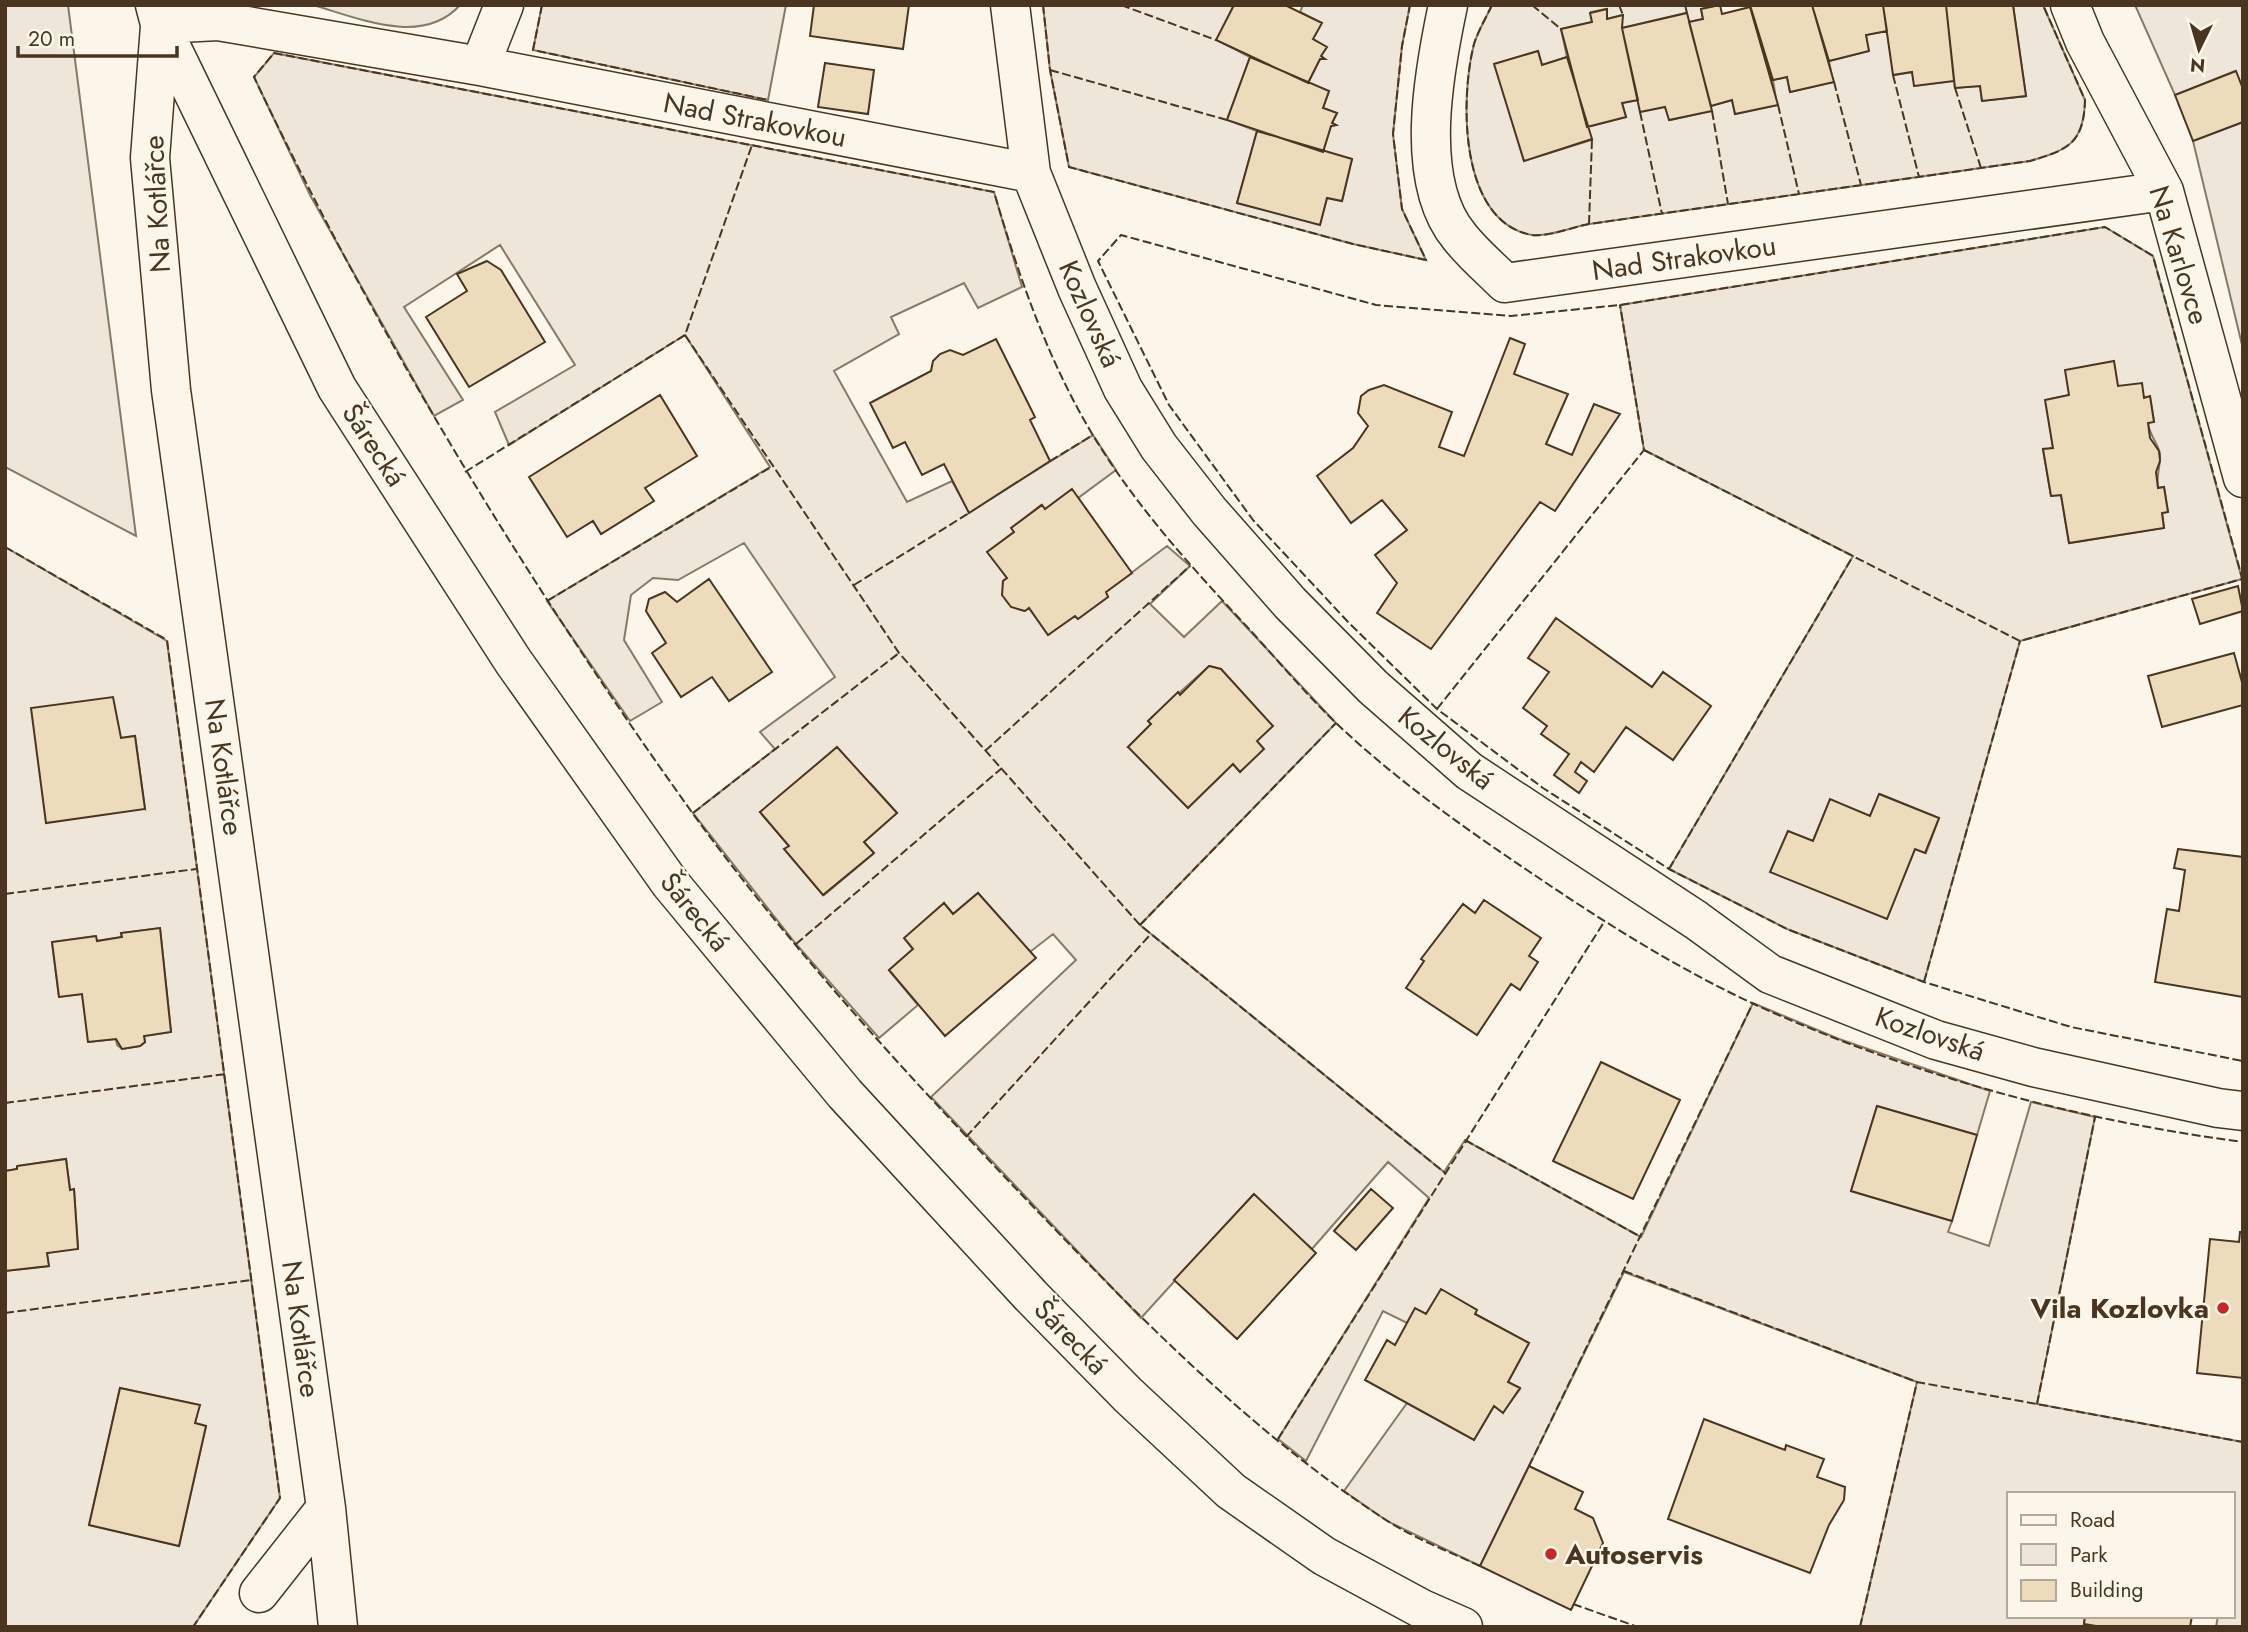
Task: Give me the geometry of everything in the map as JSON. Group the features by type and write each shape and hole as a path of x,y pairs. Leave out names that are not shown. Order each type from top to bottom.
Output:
{"street":[{"path":"480,66 504,5"},
{"name":"Kozlovská","path":"1010,5 1031,173 1077,288 1123,388 1159,447 1209,511 1290,603 1373,687 1469,771 1696,920 1770,974 1936,1040 2033,1067 2218,1108 2243,1111"},
{"name":"Nad Strakovkou","path":"1448,5 1431,92 1434,185 1457,235 1504,283 2164,191"},
{"name":"Na Karlovce","path":"2070,5 2085,41 2164,191 2243,478"},
{"name":"Nad Strakovkou","path":"158,15 218,21 480,66 1031,173"},
{"name":"Na Kotlářce","path":"158,15 150,158 171,390 326,1508 338,1627"},
{"name":"Šárecká","path":"158,15 337,388 513,661 670,883 845,1094 1031,1296 1137,1404 1231,1490 1324,1556 1422,1609 1463,1627"},
{"path":"259,1593 326,1508"}],"green space":[{"path":"5,5 68,5 136,536 5,467"},
{"path":"313,5 460,5 445,18 428,25 409,27 370,22"},
{"path":"542,5 786,5 768,100 533,50"},
{"path":"1043,5 1234,5 1217,40 1250,57 1227,120 1257,131 1237,203 1320,224 1327,198 1342,201 1352,159 1323,152 1331,126 1336,125 1332,123 1337,113 1323,108 1329,91 1308,83 1320,59 1324,59 1321,56 1326,47 1313,39 1321,23 1300,12 1303,5 1410,5 1402,46 1393,134 1402,209 1426,260 1353,244 1069,167 1050,70"},
{"path":"1492,5 1716,5 1701,9 1703,19 1689,22 1686,13 1622,28 1622,15 1607,19 1606,9 1591,12 1592,22 1561,29 1567,57 1542,65 1538,51 1495,64 1524,161 1591,140 1587,127 1626,117 1622,103 1638,100 1665,107 1670,120 1711,111 1711,106 1732,100 1735,114 1777,105 1773,80 1787,77 1790,92 1833,82 1829,61 1868,51 1866,35 1887,31 1894,75 1912,72 1915,86 1954,81 1955,88 1980,86 1982,101 2026,96 2013,5 2043,5 2085,100 2084,115 2077,136 2071,143 2054,153 2030,161 1589,224 1532,235 1508,225 1490,207 1478,183 1470,155 1467,125 1469,67 1474,44"},
{"path":"2135,5 2243,5 2243,89 2235,71 2175,95"},
{"path":"274,53 994,192 1022,287 978,308 964,283 891,317 899,334 834,371 907,502 952,481 969,512 1093,435 1116,470 1078,498 1045,509 1041,505 1012,528 1014,532 988,552 1007,578 1003,581 1003,587 1007,601 1013,607 1024,611 1029,608 1048,634 1075,616 1078,619 1108,597 1106,592 1167,546 1190,566 1150,604 1184,637 1222,601 1336,723 1140,925 1444,1172 1465,1140 1641,1237 1753,1003 1839,1039 1990,1091 1977,1135 1877,1106 1851,1191 1952,1221 1948,1232 1989,1246 2031,1102 2095,1117 2037,1404 2243,1442 2243,1627 2216,1627 2218,1618 2234,1618 2234,1492 2007,1492 2007,1618 2085,1618 2084,1624 2102,1627 1860,1627 1917,1382 1624,1272 1480,1566 1387,1521 1344,1491 1407,1403 1474,1440 1494,1406 1503,1412 1520,1389 1508,1382 1529,1343 1475,1314 1476,1310 1441,1290 1426,1314 1415,1309 1407,1323 1383,1311 1306,1461 1278,1439 1429,1198 1388,1162 1312,1249 1253,1195 1141,1318 931,1097 1076,960 1053,934 1030,952 978,893 953,914 944,903 913,949 889,970 918,1005 879,1038 796,944 693,813 775,749 760,732 835,677 744,543 678,580 653,578 631,595 624,640 662,702 630,721 547,601 770,467 685,335 509,445 495,412 575,365 500,245 404,307 463,400 434,416 310,195 254,77","holes":["1209,666 1221,669 1257,741 1240,772 1233,764 1128,747 1151,724 1148,721","870,783 897,813 864,842 873,854 824,895 785,849 789,846 760,812"]},
{"path":"2243,122 2243,349 2193,141"},
{"path":"2105,227 2153,256 2242,579 2020,641 1924,982 1787,929 1669,869 1853,556 1644,450 1620,305","holes":["2069,395 2150,397 2154,421 2148,423 2160,454 2158,488 2164,487 2168,512 2162,513 2164,528 2069,543 2061,495 2051,496 2043,450 2053,448 2046,400","1880,794 1939,818 1926,853 1915,849 1887,918 1771,872 1788,831 1813,841 1830,800 1870,816"]},
{"path":"5,547 167,641 280,1498 193,1627 5,1627 5,1271 48,1266 47,1253 78,1248 74,1190 70,1190 66,1159 18,1166 17,1169 5,1171","holes":["31,708 121,738 135,736 145,809","160,928 171,1032 144,1036 145,1042 140,1046 122,1049 117,1045 116,1039 89,1042 82,994 59,997 52,942 95,936 97,941 122,937 121,933","120,1388 199,1405 195,1423 206,1426 179,1546 89,1525"]}],"building":[{"path":"814,5 909,5 903,49 810,36"},
{"path":"1234,5 1285,5 1322,23 1313,39 1327,47 1321,56 1325,59 1320,59 1308,83 1216,40"},
{"path":"1720,5 1722,14 1750,7 1778,105 1735,114 1732,100 1711,106 1689,22 1703,19 1701,9"},
{"path":"1750,5 1812,5 1834,82 1790,92 1787,77 1773,80"},
{"path":"1812,5 1883,5 1887,31 1866,35 1869,51 1829,61"},
{"path":"1883,5 1946,5 1954,81 1914,86 1912,72 1893,75"},
{"path":"1946,5 2013,5 2026,96 1982,101 1980,86 1955,88"},
{"path":"1607,9 1607,19 1623,15 1622,28 1638,100 1622,103 1626,117 1587,127 1561,29 1592,22 1590,13"},
{"path":"1687,13 1712,111 1669,120 1665,107 1640,112 1622,28"},
{"path":"1538,51 1542,65 1567,57 1592,139 1524,161 1494,64"},
{"path":"1250,57 1329,91 1323,108 1337,113 1332,123 1336,125 1331,126 1323,152 1227,120"},
{"path":"825,63 874,70 868,114 818,107"},
{"path":"2236,71 2243,89 2243,122 2193,141 2175,95"},
{"path":"1257,131 1352,159 1342,201 1327,198 1320,225 1237,203"},
{"path":"487,261 501,270 545,342 469,387 426,317 467,291 457,274"},
{"path":"1510,338 1525,344 1514,374 1568,394 1546,444 1572,455 1594,404 1620,414 1555,511 1540,502 1431,649 1377,613 1397,583 1375,555 1407,530 1382,500 1351,523 1317,476 1353,448 1368,426 1358,413 1361,396 1384,385 1452,412 1439,447 1464,456"},
{"path":"996,339 1035,417 1030,420 1050,461 969,513 944,464 922,475 905,442 893,448 870,403 931,371 933,361 940,354 950,350 963,355"},
{"path":"2114,361 2118,386 2142,383 2144,398 2150,396 2154,422 2148,423 2150,438 2159,451 2160,461 2156,472 2158,488 2164,487 2168,512 2162,513 2164,528 2069,543 2061,495 2051,496 2043,449 2053,448 2045,400 2069,395 2065,370"},
{"path":"660,395 697,456 645,488 654,501 601,534 593,521 567,537 529,477"},
{"path":"1072,489 1132,573 1106,592 1108,597 1078,619 1075,616 1048,635 1029,608 1025,611 1011,607 1002,595 1003,581 1007,578 987,552 1014,532 1011,528 1042,505 1045,509"},
{"path":"709,579 772,672 729,701 712,677 681,697 652,653 666,643 646,611 649,599 665,592 677,602"},
{"path":"2238,586 2243,611 2200,624 2192,599"},
{"path":"1556,618 1652,687 1663,672 1711,706 1673,760 1626,727 1594,772 1581,762 1575,772 1587,781 1579,793 1554,775 1569,754 1541,734 1547,726 1523,708 1549,672 1528,658"},
{"path":"2234,653 2243,686 2243,705 2162,727 2148,676"},
{"path":"1209,666 1221,669 1273,726 1257,741 1264,749 1240,772 1233,764 1188,808 1128,747 1151,724 1148,721 1178,692 1180,695"},
{"path":"113,697 121,738 135,736 145,809 46,823 31,708"},
{"path":"837,747 897,813 864,842 874,853 823,895 784,849 789,846 760,812"},
{"path":"1879,794 1939,818 1925,853 1915,849 1887,919 1770,872 1788,831 1813,841 1830,799 1870,816"},
{"path":"2178,849 2243,857 2243,997 2155,982 2167,909 2179,911 2185,870 2174,868"},
{"path":"978,893 1036,958 945,1036 889,970 913,949 904,938 944,903 953,914"},
{"path":"1484,900 1541,938 1529,956 1538,962 1520,990 1511,984 1477,1035 1406,988 1424,961 1421,959 1463,904 1475,913"},
{"path":"160,928 171,1032 144,1036 145,1042 140,1046 122,1049 116,1039 88,1042 82,994 59,997 52,942 96,936 97,941 122,937 121,933"},
{"path":"1601,1062 1680,1100 1633,1199 1553,1161"},
{"path":"1877,1106 1977,1135 1952,1221 1851,1191"},
{"path":"66,1159 70,1190 74,1189 78,1249 47,1253 49,1266 5,1271 5,1171 17,1169 17,1166"},
{"path":"1371,1189 1393,1208 1356,1250 1334,1231"},
{"path":"1254,1194 1316,1253 1237,1339 1174,1280"},
{"name":"Vila Kozlovka","path":"2240,1232 2243,1232 2243,1378 2197,1373 2210,1239 2239,1242"},
{"path":"1441,1289 1477,1310 1475,1314 1529,1343 1508,1382 1520,1388 1503,1413 1494,1406 1474,1440 1365,1380 1387,1340 1395,1345 1415,1308 1426,1314"},
{"path":"120,1388 200,1405 195,1423 206,1426 179,1546 89,1525"},
{"path":"1704,1419 1785,1450 1786,1445 1824,1459 1817,1477 1845,1487 1844,1500 1829,1525 1810,1573 1668,1519"},
{"path":"1529,1466 1583,1492 1575,1509 1593,1518 1603,1543 1571,1610 1480,1566"},
{"path":"2085,1618 2192,1618 2190,1627 2102,1627 2084,1624"}],"fence":[{"path":"542,5 533,50 768,100"},
{"path":"1043,5 1050,70 1069,167 1353,244 1426,260 1402,209 1393,134 1402,46 1410,5"},
{"path":"1121,5 1216,40"},
{"path":"1492,5 1474,44 1469,67 1467,125 1470,155 1478,183 1490,207 1508,225 1532,235 1589,224 2030,161 2054,153 2077,136 2084,115 2085,100 2043,5"},
{"path":"1532,5 1561,29"},
{"path":"1619,5 1623,15"},
{"path":"1685,5 1687,13"},
{"path":"1480,1566 1418,1538 1383,1518 1292,1452 1206,1378 1084,1259 952,1122 773,918 691,811 570,635 512,545 402,361 301,173 254,77 274,53 994,192 1024,287 1062,379 1111,464 1188,562 1314,701 1381,763 1428,800 1477,836 1638,942 1726,991 1815,1030 1874,1053 1995,1092 2118,1121 2243,1142"},
{"path":"1050,70 1227,120"},
{"path":"1893,75 1919,177"},
{"path":"1834,82 1861,185"},
{"path":"1955,88 1981,168"},
{"path":"1778,105 1799,194"},
{"path":"1712,111 1728,204"},
{"path":"1640,112 1662,214"},
{"path":"1589,224 1592,139"},
{"path":"465,472 685,335 752,145"},
{"path":"2243,581 2153,256 2105,227 1620,305 1511,316 1376,305 1121,235 1098,261 1169,405 1253,520 1349,623 1437,709 1543,788 1669,869 1787,929 1924,982 2071,1027 2243,1061"},
{"path":"1437,709 1644,450 1620,305"},
{"path":"685,335 899,653 1140,925 1445,1173"},
{"path":"1050,461 1093,435"},
{"path":"1644,450 2020,641 2242,579"},
{"path":"547,601 771,467"},
{"path":"854,585 969,513"},
{"path":"5,547 167,640 280,1498 193,1627"},
{"path":"1669,869 1853,556"},
{"path":"985,751 1190,566"},
{"path":"1924,982 2020,641"},
{"path":"693,813 899,653"},
{"path":"1140,925 1336,723"},
{"path":"796,944 1002,768"},
{"path":"5,894 196,869"},
{"path":"1278,1439 1604,922"},
{"path":"966,1137 1150,935"},
{"path":"1529,1466 1753,1003"},
{"path":"5,1103 226,1074"},
{"path":"2037,1404 2095,1117"},
{"path":"1465,1140 1641,1237"},
{"path":"1624,1271 1917,1382 2243,1442"},
{"path":"5,1313 252,1280"},
{"path":"1860,1627 1917,1382"},
{"path":"1573,1604 1638,1627"}],"place":[{"name":"Vila Kozlovka","path":"2223,1308"},
{"name":"Autoservis","path":"1551,1554"}]}
